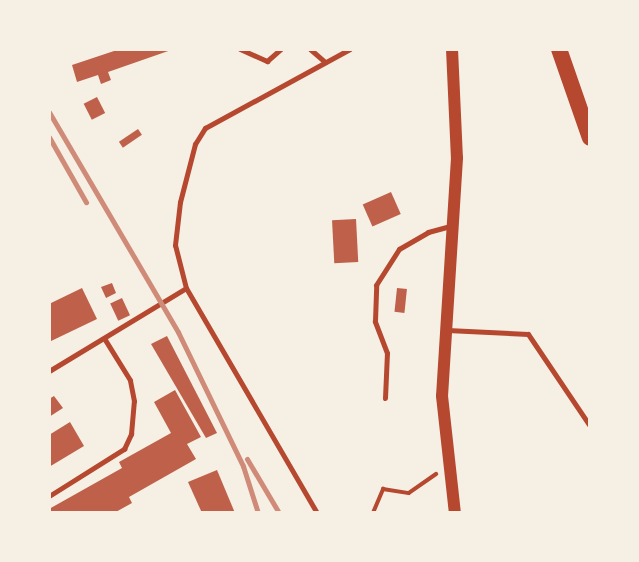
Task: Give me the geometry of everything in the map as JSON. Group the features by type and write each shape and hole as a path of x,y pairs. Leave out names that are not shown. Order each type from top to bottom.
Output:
{"main road":[{"path":"559,49 590,138"}],"street":[{"path":"452,49 457,158 443,330 442,396 454,513"}],"lane":[{"path":"240,49 259,61 276,57 281,49"},
{"path":"310,49 325,62"},
{"path":"317,513 186,288 175,245 180,201 195,144 205,128 350,49"},
{"path":"385,398 387,352 375,321 376,285 399,249 428,232 451,226"},
{"path":"49,371 186,288"},
{"path":"443,330 528,334 590,426"},
{"path":"49,496 124,449 131,434 134,401 130,380 104,338"}],"path":[{"path":"373,513 383,489 409,493 448,466"}],"building":[{"path":"120,49 174,49 108,72 111,80 101,84 98,75 77,82 72,65"},
{"path":"97,97 105,113 92,120 84,104"},
{"path":"138,129 142,135 123,148 119,142"},
{"path":"391,192 401,214 372,227 363,205"},
{"path":"356,219 358,262 334,263 332,220"},
{"path":"112,283 116,293 106,298 101,287"},
{"path":"82,288 97,319 49,342 49,304"},
{"path":"397,288 407,289 404,313 394,312"},
{"path":"122,298 130,315 118,321 110,303"},
{"path":"167,336 217,433 206,438 151,344"},
{"path":"175,390 201,437 187,444 196,459 129,497 132,503 114,513 49,513 49,509 122,468 119,462 171,433 154,402"},
{"path":"54,396 63,408 49,417 49,399"},
{"path":"70,422 84,446 49,467 49,435"},
{"path":"217,470 235,513 202,513 188,482"}],"railway":[{"path":"49,112 178,332 243,466 258,513"},
{"path":"49,137 86,202"},
{"path":"247,459 279,513"}]}
